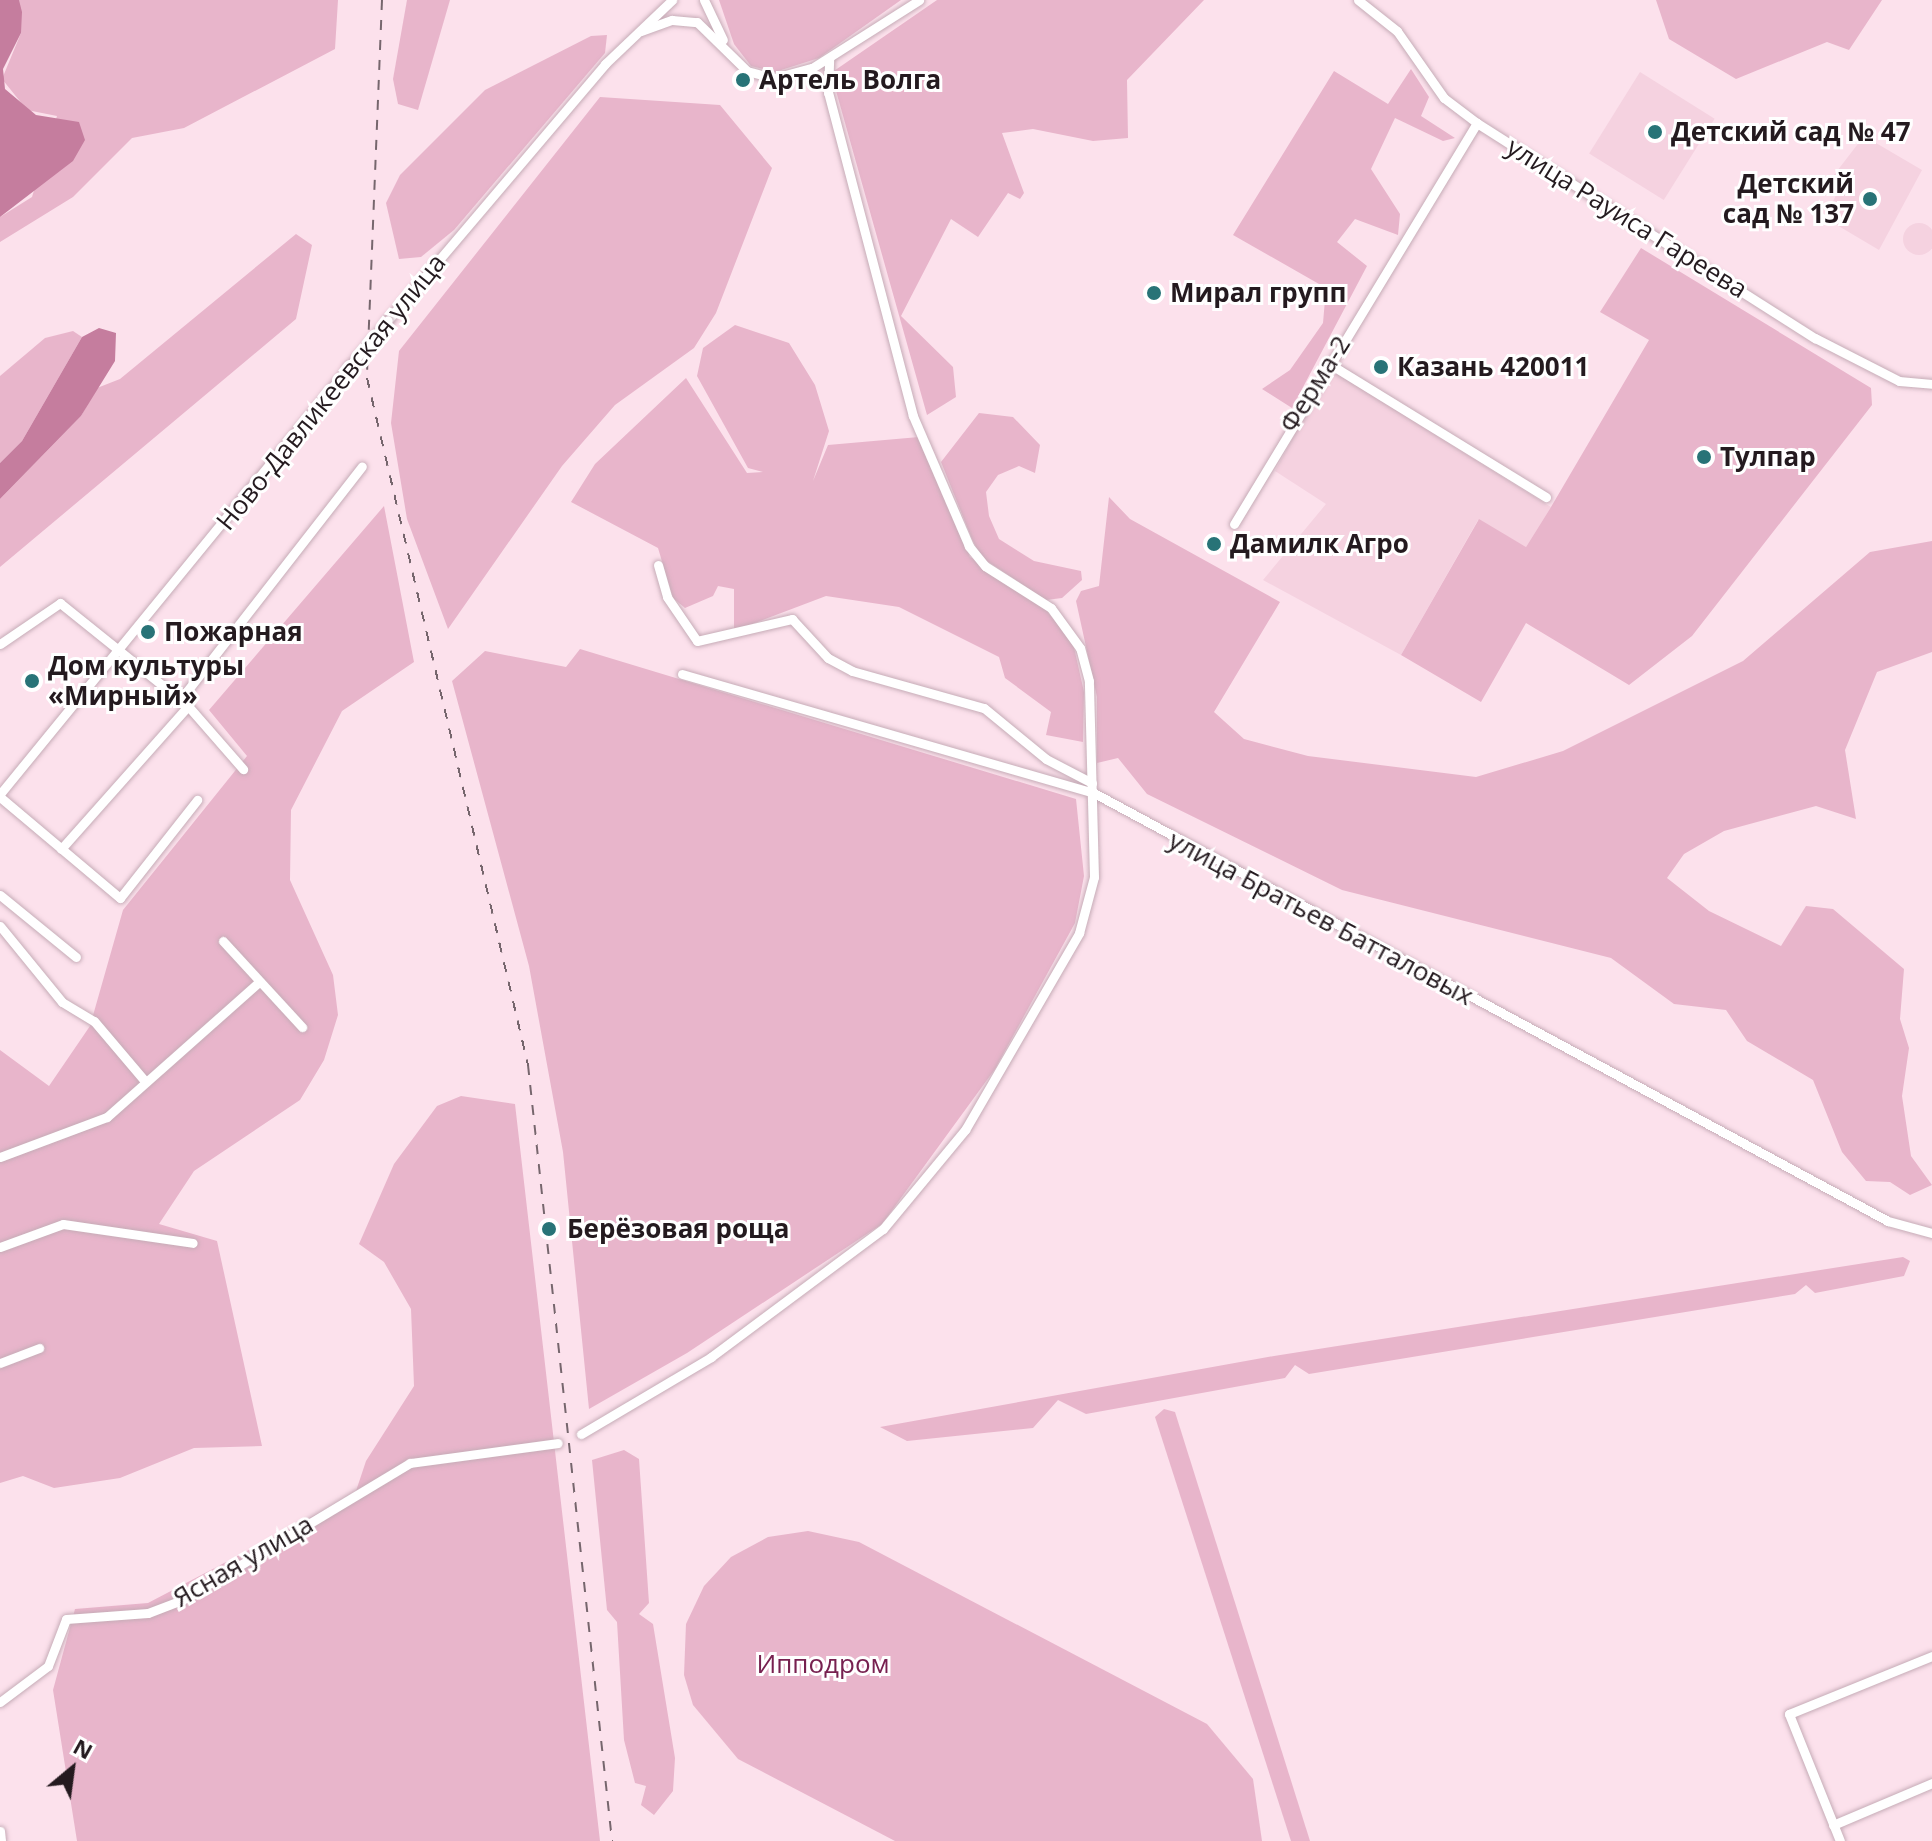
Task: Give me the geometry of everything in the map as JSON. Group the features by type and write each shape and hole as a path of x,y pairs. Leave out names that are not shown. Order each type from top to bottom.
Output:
{"street":[{"name":"Ново-Давликеевская улица","path":"0,796 388,320 633,35 672,0"},
{"path":"704,0 725,47"},
{"path":"800,73 919,0"},
{"name":"улица Рауиса Гареева","path":"1358,0 1397,31 1444,98 1477,123 1815,338 1899,381 1932,384"},
{"path":"581,1434 711,1357 866,1245 965,1130 1079,933 1094,877 1089,681 1080,648 1051,608 985,566 969,546 913,416 828,93 820,78 800,73 755,75 691,19 633,35"},
{"path":"828,93 829,58"},
{"name":"Ферма-2","path":"1234,524 1328,363 1477,123"},
{"path":"1328,363 1546,497"},
{"path":"61,849 184,703 362,466"},
{"path":"658,565 667,597 697,641 792,619 828,658 852,671 974,704 1046,759 1093,788"},
{"path":"0,644 60,603 184,703 243,769"},
{"name":"улица Братьев Батталовых","path":"682,674 1093,788 1888,1221 1932,1233"},
{"path":"0,796 120,898 197,800"},
{"path":"0,895 76,957"},
{"path":"0,926 62,1002 94,1021 144,1080"},
{"path":"223,941 302,1027"},
{"path":"0,1157 107,1117 144,1080 259,982"},
{"path":"0,1247 63,1224 193,1243"},
{"path":"0,1363 39,1348"},
{"name":"Ясная улица","path":"0,1702 48,1666 66,1619 148,1613 182,1600 293,1538 383,1476 424,1460 558,1443"},
{"path":"1840,1841 1789,1714 1931,1660"},
{"path":"1833,1825 1932,1783"},
{"path":"0,1831 1,1841"}],"shaded area":[{"path":"0,0 19,0 22,12 21,33 3,69 5,89 36,115 79,122 85,140 73,161 0,217"},
{"name":"Детский сад № 47","path":"1640,72 1715,119 1664,200 1589,153"},
{"name":"Детский сад № 137","path":"1864,136 1922,170 1879,250 1825,218 1838,191 1827,184"},
{"path":"1919,223 1931,227 1935,239 1931,251 1919,255 1907,251 1903,239 1907,227"},
{"path":"99,328 116,333 115,361 81,416 0,499 0,463 22,441 82,337"},
{"path":"1330,369 1551,507 1526,547 1478,520 1401,655 1263,580 1326,504 1275,471"}],"green space":[{"path":"19,0 338,0 335,49 184,128 132,138 73,197 0,242 0,217 32,197 57,116 27,110 2,79 21,33"},
{"path":"407,0 450,0 418,110 398,104 393,79"},
{"path":"719,0 901,0 819,58 775,72 751,66 734,44"},
{"path":"937,0 1204,0 1127,80 1128,138 1093,141 1033,129 1002,133 1024,193 1020,199 1008,193 978,237 951,219 901,316 953,367 956,397 927,415 831,73"},
{"path":"1656,0 1882,0 1849,50 1827,42 1736,79 1669,39"},
{"path":"607,35 605,53 454,230 421,257 399,259 386,203 400,175 485,90 591,36"},
{"path":"1411,69 1429,97 1421,116 1455,138 1443,141 1395,118 1371,169 1400,214 1398,235 1355,219 1337,242 1367,266 1292,408 1262,389 1290,370 1323,323 1326,288 1233,235 1334,71 1388,104"},
{"path":"600,97 720,105 772,168 716,313 694,348 615,405 562,466 448,629 407,519 391,423 399,351"},
{"path":"296,234 312,245 296,319 0,567 0,499 81,416 97,388 120,379"},
{"name":"Тулпар","path":"1641,248 1871,388 1872,405 1692,636 1629,685 1526,623 1481,702 1401,655 1479,519 1526,547 1551,507 1649,340 1600,312"},
{"path":"735,325 789,343 815,385 829,431 813,481 828,445 919,437 970,557 1041,604 1073,643 1084,692 1083,742 1046,735 1051,712 1005,678 999,657 899,607 826,596 734,631 734,589 718,586 713,596 685,608 673,598 658,548 571,502 595,464 686,378 747,473 763,472 748,468 697,376 703,348"},
{"path":"73,331 82,337 22,441 0,463 0,376 45,338"},
{"path":"979,413 1013,417 1040,445 1035,473 1019,466 998,475 986,492 989,516 999,539 1034,561 1081,571 1082,580 1062,598 1046,600 981,557 972,539 941,462"},
{"path":"1109,497 1130,519 1280,602 1214,712 1244,739 1308,756 1476,777 1563,751 1743,661 1870,552 1932,541 1932,652 1877,672 1845,750 1856,819 1816,806 1724,831 1684,854 1667,878 1709,911 1781,946 1806,906 1833,909 1904,969 1900,1019 1909,1048 1902,1096 1911,1156 1932,1185 1910,1195 1890,1182 1866,1181 1842,1152 1813,1080 1747,1041 1726,1010 1674,1004 1611,958 1342,890 1147,794 1118,758 1097,763 1097,697 1076,601 1081,591 1099,586"},
{"path":"384,506 414,662 342,711 291,810 290,880 333,975 338,1015 324,1060 300,1100 194,1171 159,1224 217,1241 262,1446 194,1448 120,1478 54,1488 23,1476 0,1483 0,1050 49,1086 90,1026 123,910 247,756 209,710"},
{"name":"Берёзовая роща","path":"580,649 1076,799 1084,876 1075,923 995,1069 882,1224 687,1353 589,1409 563,1152 529,966 452,681 485,651 566,667"},
{"path":"461,1096 515,1104 600,1841 77,1841 53,1690 75,1609 148,1603 355,1494 366,1461 414,1386 411,1309 384,1262 359,1244 394,1164 437,1106"},
{"path":"1903,1257 1910,1261 1904,1276 1815,1293 1806,1285 1795,1294 1309,1374 1295,1365 1285,1378 1086,1414 1058,1400 1033,1428 907,1441 880,1427 1274,1356"},
{"path":"1164,1409 1175,1412 1310,1841 1291,1841 1155,1417"},
{"path":"624,1450 639,1459 649,1603 639,1614 653,1624 675,1758 673,1791 654,1815 641,1805 646,1786 635,1783 624,1740 617,1622 607,1610 592,1460"},
{"name":"Ипподром","path":"808,1531 859,1542 1207,1724 1253,1779 1262,1841 895,1841 738,1759 693,1705 684,1675 686,1624 704,1586 731,1557 768,1537"}],"railway":[{"path":"382,0 367,378 528,1065 612,1841"}],"place":[{"name":"Артель Волга","path":"743,80"},
{"name":"Детский сад № 47","path":"1655,132"},
{"name":"Детский сад № 137","path":"1870,199"},
{"name":"Мирал групп","path":"1154,293"},
{"name":"Казань 420011","path":"1381,367"},
{"name":"Тулпар","path":"1704,457"},
{"name":"Дамилк Агро","path":"1214,544"},
{"name":"Пожарная","path":"148,632"},
{"name":"Дом культуры «Мирный»","path":"32,681"},
{"name":"Берёзовая роща","path":"549,1229"}]}
